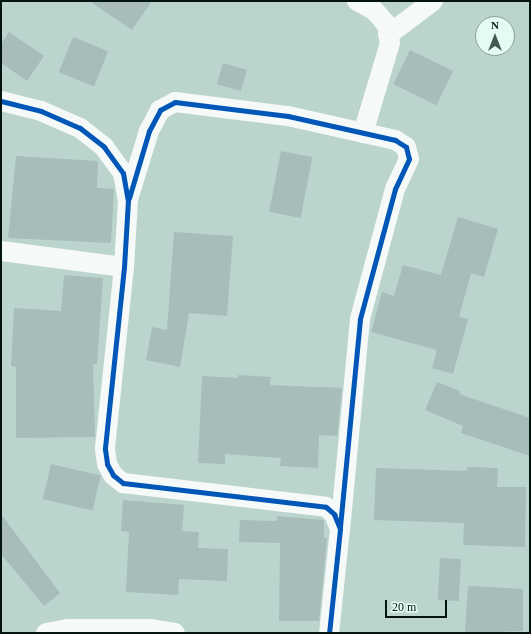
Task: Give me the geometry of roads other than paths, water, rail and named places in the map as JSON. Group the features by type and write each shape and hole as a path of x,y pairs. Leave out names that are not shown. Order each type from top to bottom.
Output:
{"street":[{"path":"356,1 374,10 387,25 390,43 363,133"},
{"path":"388,35 433,1"},
{"path":"1,101 41,111 80,128 104,147 123,173 128,200"},
{"path":"329,633 340,529 360,319 395,189 409,159 406,147 395,140 288,116 175,102 160,110 149,131 128,200 124,267 105,449 107,464 113,475 123,483 326,507 334,514 340,529"},
{"path":"1,251 124,267"},
{"path":"46,633 68,629 135,629 175,633"}]}
